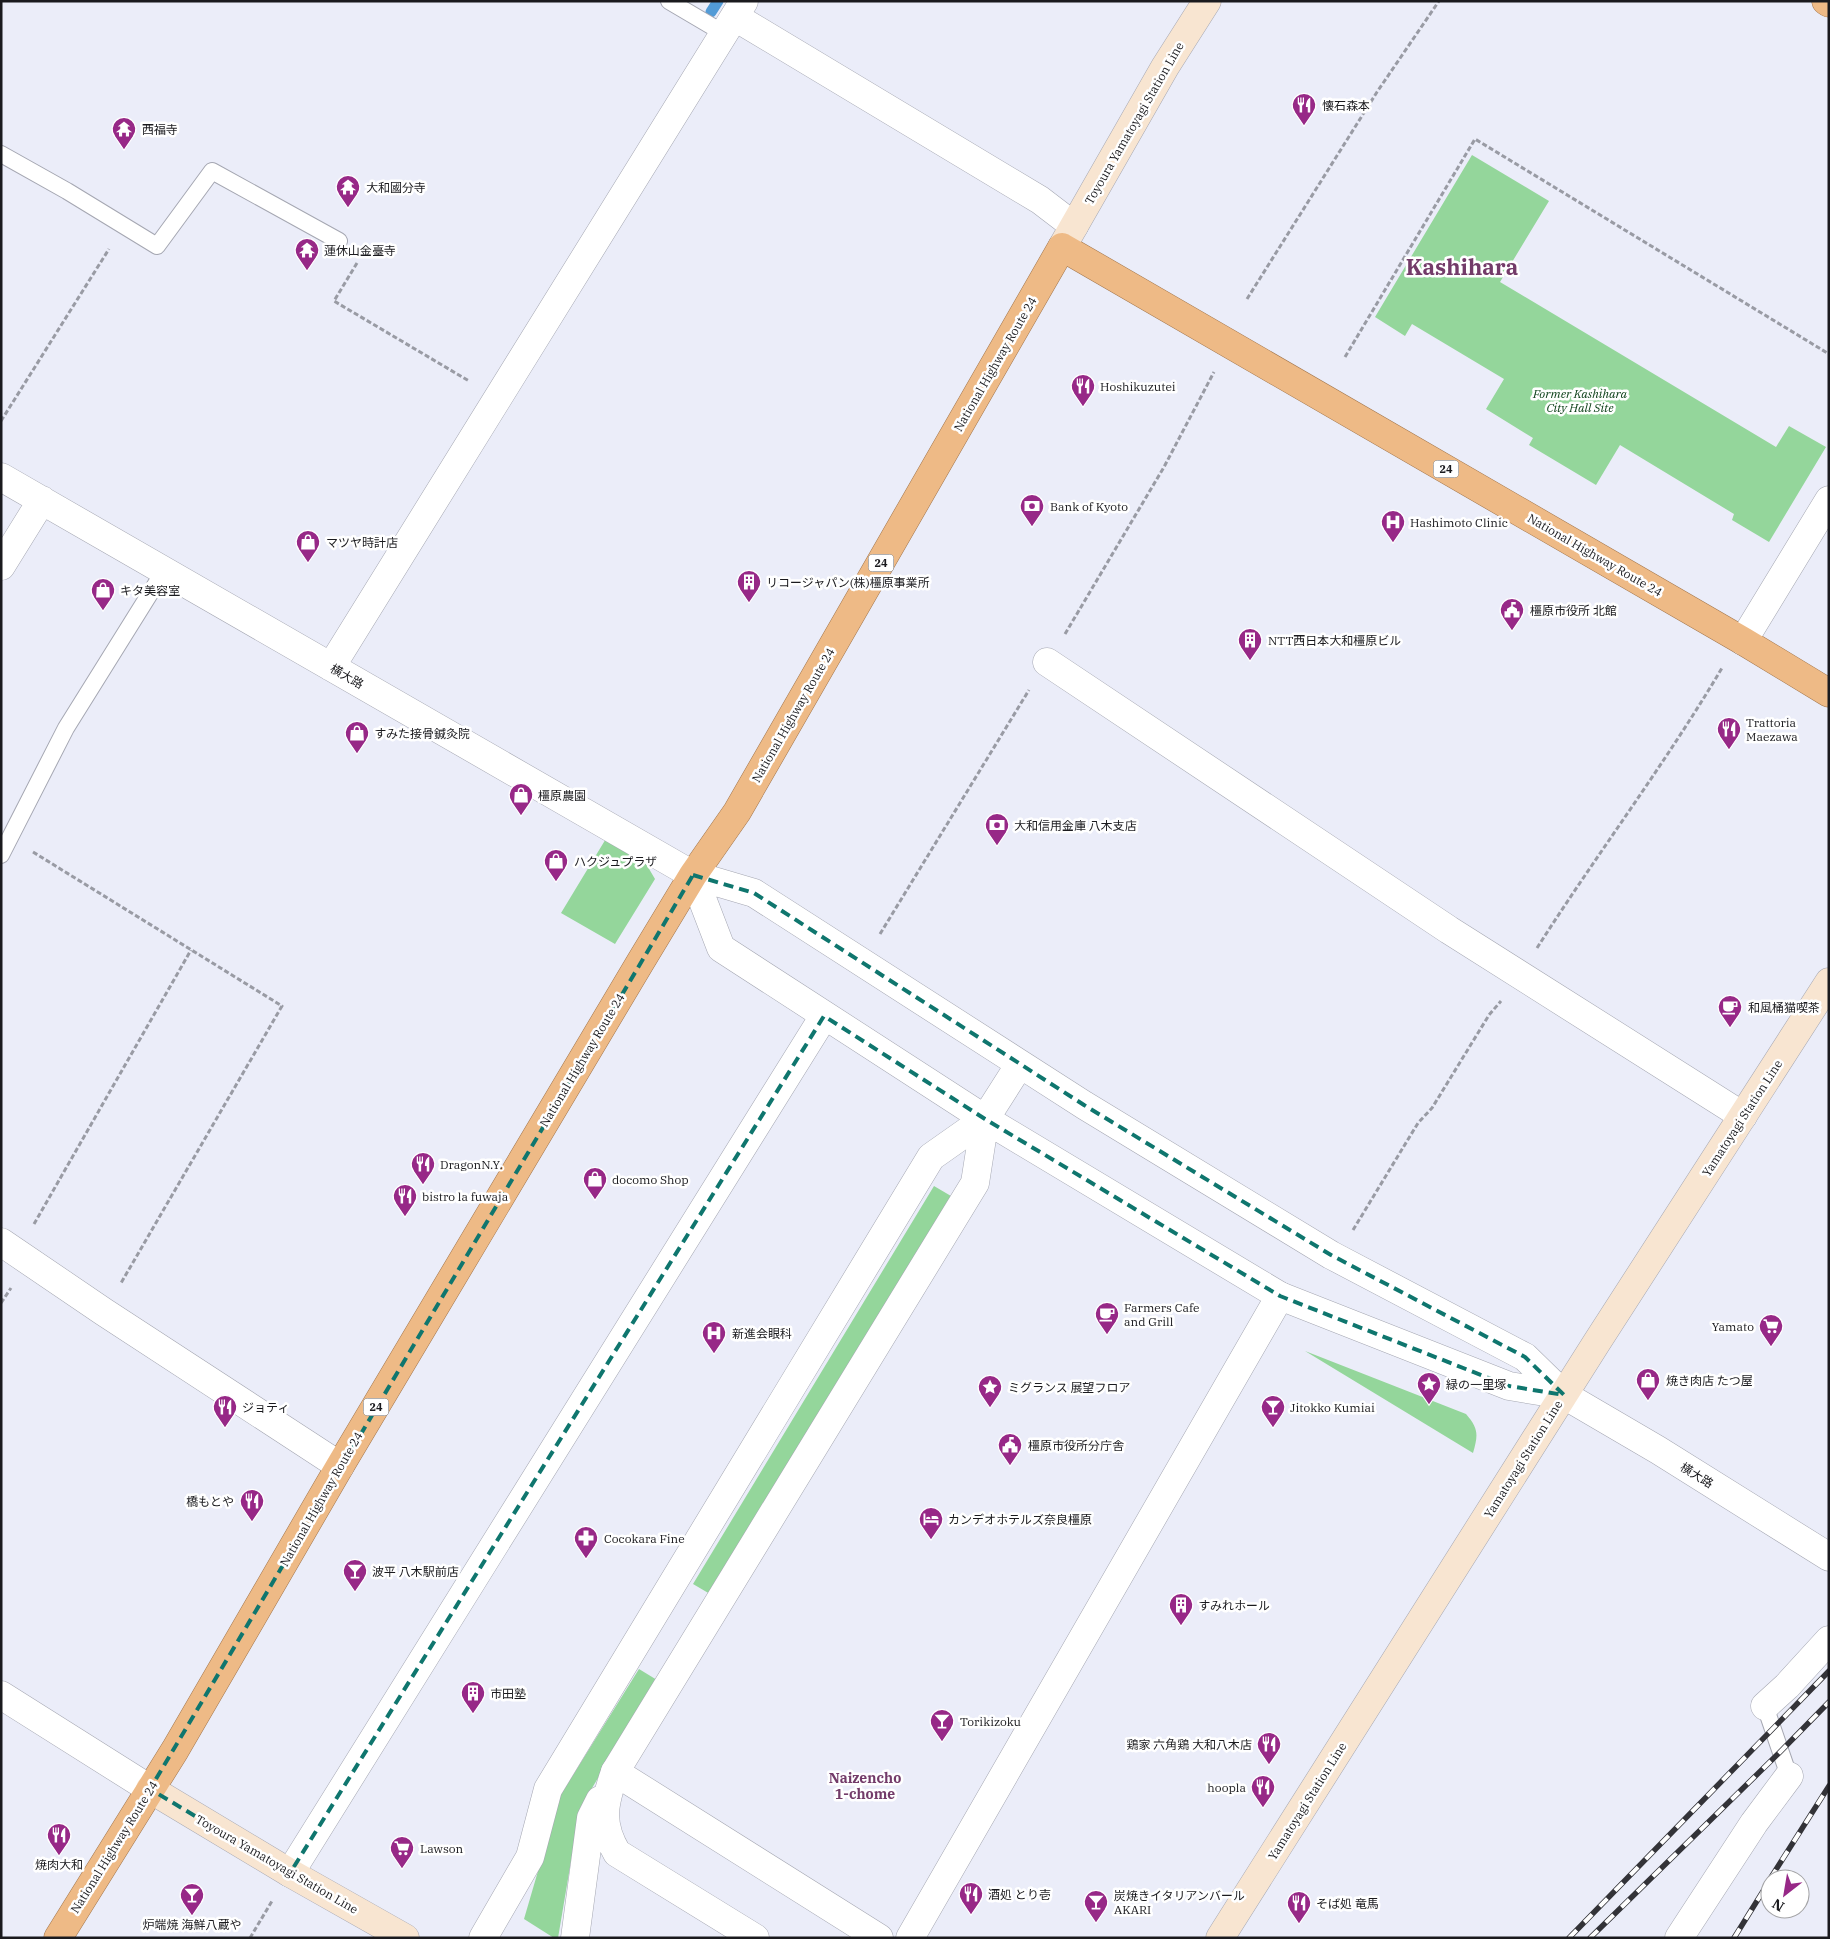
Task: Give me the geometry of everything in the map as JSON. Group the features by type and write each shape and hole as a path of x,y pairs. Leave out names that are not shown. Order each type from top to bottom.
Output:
{"highway":[{"name":"National Highway Route 24","path":"58,1938 150,1789 340,1466 693,875 737,812 1068,236 1829,693"}],"main road":[{"name":"Toyoura Yamatoyagi Station Line","path":"1068,236 1165,67 1207,1"},
{"name":"Yamatoyagi Station Line","path":"1220,1938 1564,1395 1829,982"},
{"name":"Toyoura Yamatoyagi Station Line","path":"150,1789 290,1873 405,1938"}],"street":[{"path":"331,666 735,17 1040,200 1068,236"},
{"name":"横大路","path":"1,477 693,875 754,893 1020,1064 1331,1255 1525,1357 1564,1395 1658,1450 1829,1557"},
{"path":"1,566 42,500"},
{"path":"1743,641 1829,500"},
{"path":"1048,662 1449,930 1743,1116"},
{"path":"693,875 721,948 985,1119 1280,1296 1509,1386 1564,1395"},
{"path":"290,1873 824,1016"},
{"path":"484,1938 530,1858 548,1789 931,1157 985,1119 1020,1064"},
{"path":"575,1938 591,1818 615,1772 975,1183 985,1119"},
{"path":"10,1248 104,1312 340,1466"},
{"path":"910,1938 1280,1296"},
{"path":"1765,1706 1787,1686 1829,1640"},
{"path":"1,1695 150,1789"},
{"path":"615,1772 606,1799 605,1822 610,1840 617,1852 755,1938"},
{"path":"615,1772 879,1938"},
{"path":"1678,1938 1754,1823 1789,1776"}],"lane":[{"path":"669,1 735,17"},
{"path":"1,154 67,191 157,246 212,171 339,241"},
{"path":"1,856 66,728 164,571"},
{"path":"1765,1706 1789,1776"}],"path":[{"path":"1247,300 1377,92 1439,1"},
{"path":"1345,357 1475,139 1829,354"},
{"path":"339,241 362,254 334,301 472,382"},
{"path":"1,421 113,242"},
{"path":"11,838 282,1006 104,1312"},
{"path":"10,1248 191,950"},
{"path":"250,1938 290,1873"}],"highlighted area":[{"path":"693,875 754,893 1084,1105 1331,1255 1525,1357 1564,1395 1509,1386 1280,1296 985,1119 824,1016 290,1873 150,1789"}],"green space":[{"name":"Former Kashihara City Hall Site","path":"1472,155 1549,201 1500,282 1776,447 1789,426 1826,447 1769,542 1732,520 1734,514 1620,445 1596,485 1529,445 1533,438 1486,409 1504,379 1412,324 1405,336 1375,317"},
{"path":"607,837 642,857 655,879 615,944 561,913"},
{"path":"934,1186 951,1196 710,1594 693,1584"},
{"path":"1305,1351 1466,1414 1476,1432 1473,1453"},
{"path":"639,1669 657,1680 580,1808 558,1938 554,1938 524,1919 560,1796"}],"waterway":[{"path":"711,12 718,1"}],"railway":[{"path":"1569,1938 1829,1671"},
{"path":"1590,1938 1829,1702"},
{"path":"1776,1869 1829,1786"},
{"path":"1734,1938 1760,1896"}],"place":[{"name":"懐石森本","path":"1304,126"},
{"name":"西福寺","path":"124,150"},
{"name":"大和國分寺","path":"348,208"},
{"name":"蓮休山金臺寺","path":"307,271"},
{"name":"Hoshikuzutei","path":"1083,407"},
{"name":"Bank of Kyoto","path":"1032,527"},
{"name":"Hashimoto Clinic","path":"1393,543"},
{"name":"マツヤ時計店","path":"308,563"},
{"name":"リコージャパン(株)橿原事業所","path":"749,603"},
{"name":"キタ美容室","path":"103,611"},
{"name":"橿原市役所 北館","path":"1512,631"},
{"name":"NTT西日本大和橿原ビル","path":"1250,661"},
{"name":"Trattoria Maezawa","path":"1729,750"},
{"name":"すみた接骨鍼灸院","path":"357,754"},
{"name":"橿原農園","path":"521,816"},
{"name":"大和信用金庫 八木支店","path":"997,846"},
{"name":"ハクジュプラザ","path":"556,882"},
{"name":"和風桶猫喫茶","path":"1730,1028"},
{"name":"DragonN.Y.","path":"423,1185"},
{"name":"docomo Shop","path":"595,1200"},
{"name":"bistro la fuwaja","path":"405,1217"},
{"name":"Farmers Cafe and Grill","path":"1107,1335"},
{"name":"Yamato","path":"1771,1347"},
{"name":"新進会眼科","path":"714,1354"},
{"name":"焼き肉店 たつ屋","path":"1648,1401"},
{"name":"緑の一里塚","path":"1429,1405"},
{"name":"ミグランス 展望フロア","path":"990,1408"},
{"name":"ジョティ","path":"225,1428"},
{"name":"Jitokko Kumiai","path":"1273,1428"},
{"name":"橿原市役所分庁舎","path":"1010,1466"},
{"name":"橋もとや","path":"252,1522"},
{"name":"カンデオホテルズ奈良橿原","path":"931,1540"},
{"name":"Cocokara Fine","path":"586,1559"},
{"name":"波平 八木駅前店","path":"355,1592"},
{"name":"すみれホール","path":"1181,1626"},
{"name":"市田塾","path":"473,1714"},
{"name":"Torikizoku","path":"942,1742"},
{"name":"鶏家 六角鶏 大和八木店","path":"1269,1765"},
{"name":"hoopla","path":"1263,1808"},
{"name":"焼肉大和","path":"59,1856"},
{"name":"Lawson","path":"402,1869"},
{"name":"酒処 とり壱","path":"971,1915"},
{"name":"炉端焼 海鮮八蔵や","path":"192,1916"},
{"name":"炭焼きイタリアンバール AKARI","path":"1096,1923"},
{"name":"そば処 竜馬","path":"1299,1924"}],"district":[{"name":"Kashihara","path":"1462,266"},
{"name":"Naizencho 1-chome","path":"865,1786"}]}
